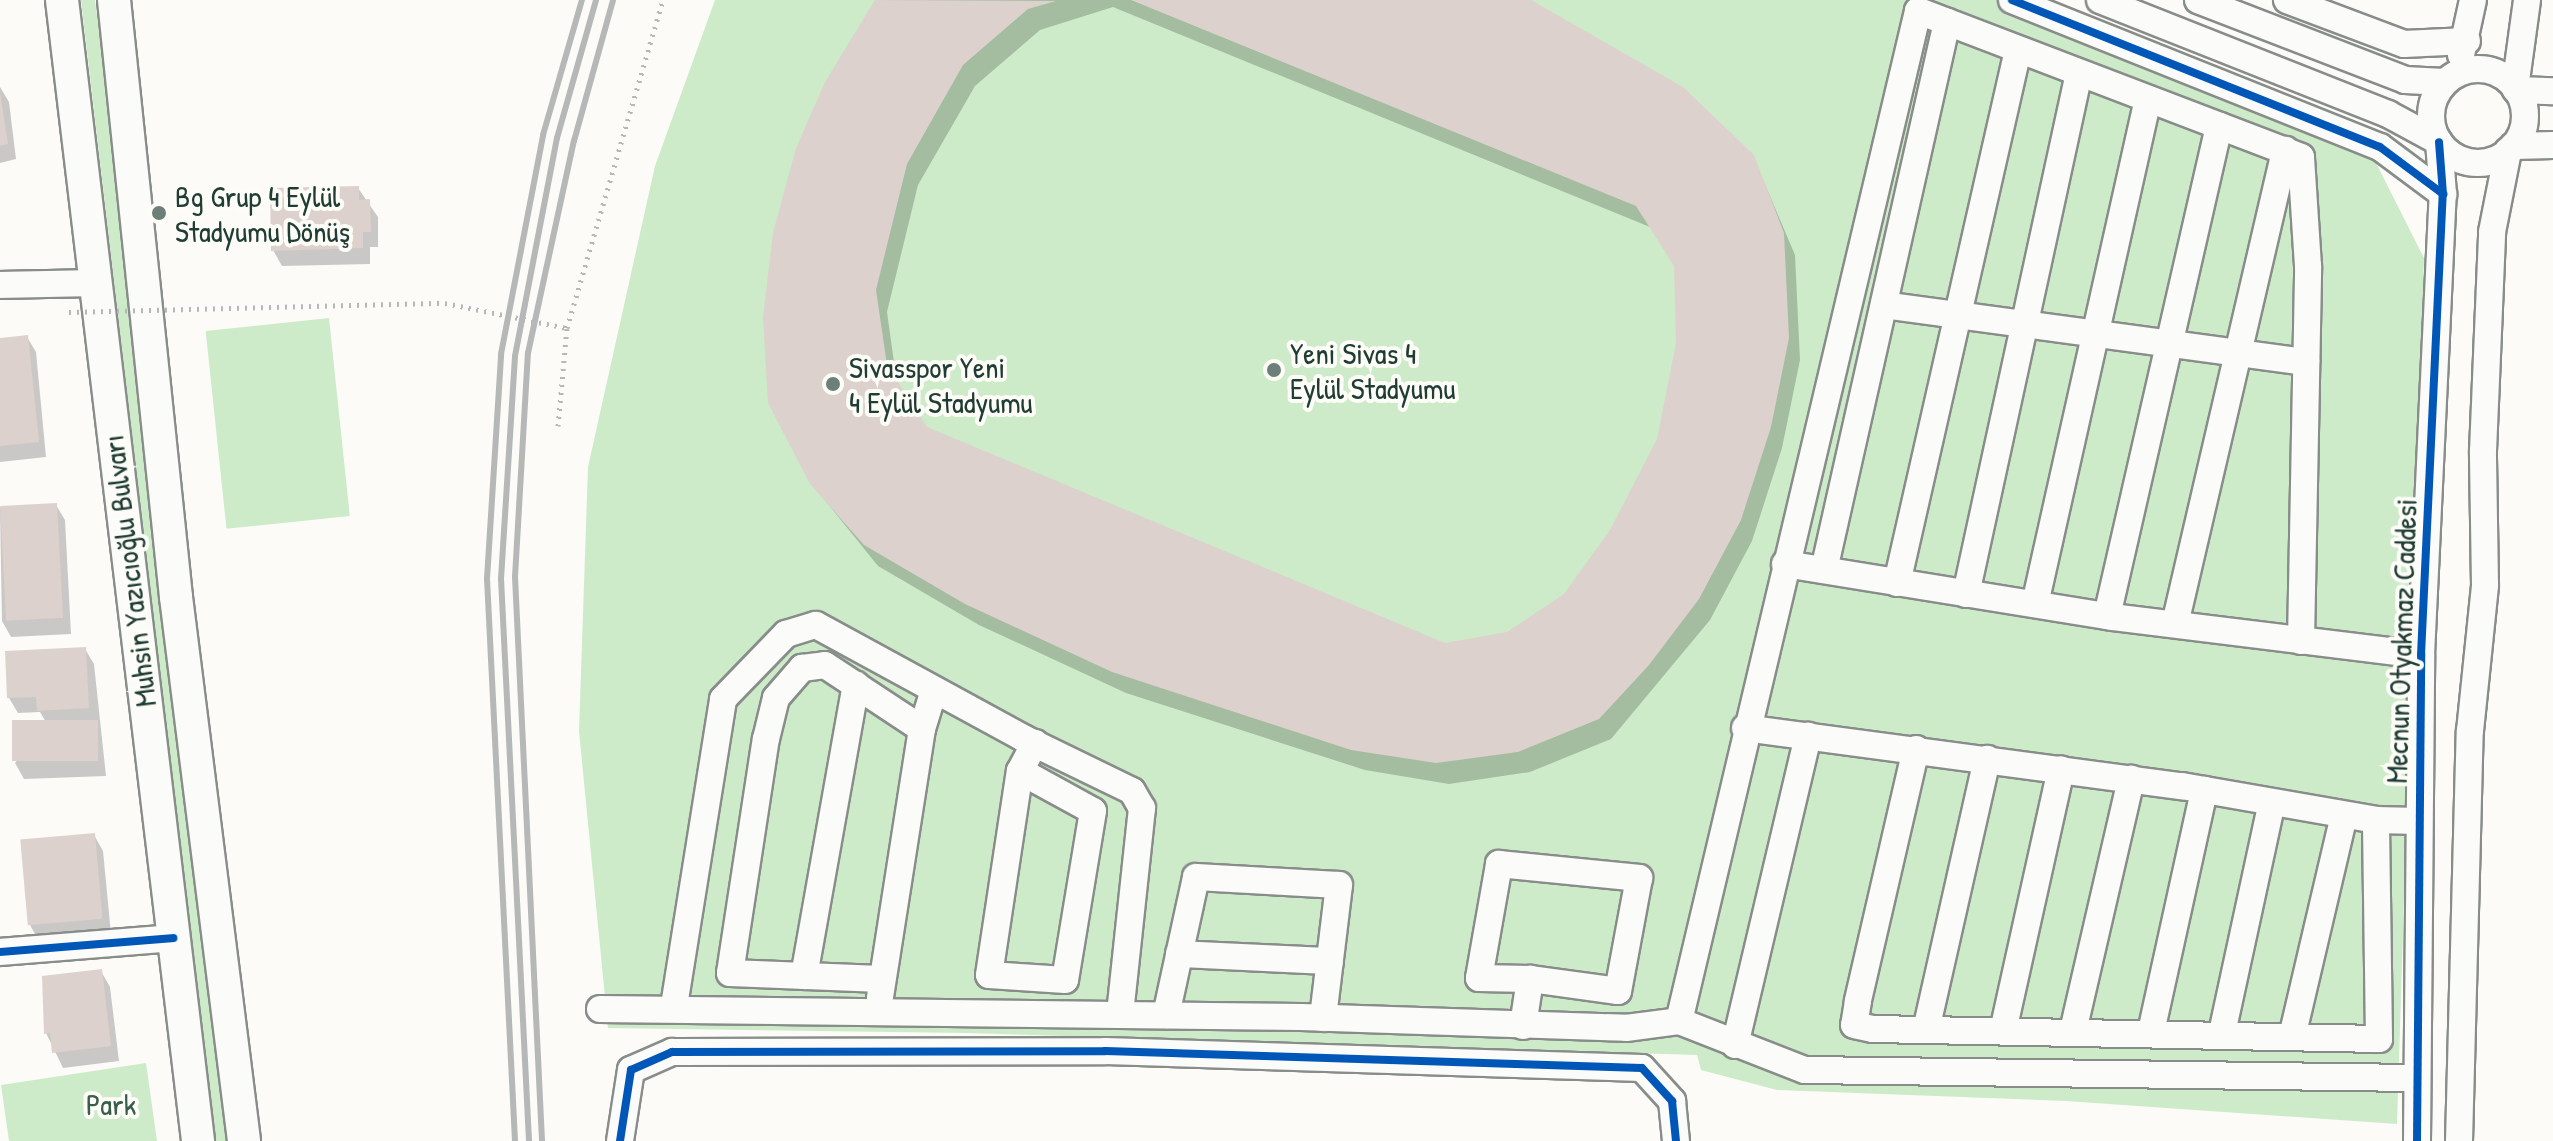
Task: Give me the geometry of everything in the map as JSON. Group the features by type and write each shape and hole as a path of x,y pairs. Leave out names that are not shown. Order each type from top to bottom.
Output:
{"main road":[{"name":"Muhsin Yazıcıoğlu Bulvarı","path":"62,0 198,1141"},
{"name":"Muhsin Yazıcıoğlu Bulvarı","path":"114,0 176,597 244,1141"}],"street":[{"path":"2012,0 2380,147 2443,194"},
{"path":"2100,0 2388,114 2470,162 2486,162 2510,149 2553,145"},
{"path":"2198,0 2405,80 2449,80 2480,69 2504,77 2515,89 2553,91"},
{"path":"2287,0 2404,44 2467,41"},
{"path":"2439,142 2431,110 2467,41 2473,0"},
{"path":"2459,1141 2470,731 2485,585 2483,451 2492,232 2510,149 2524,118 2515,89 2527,0"},
{"path":"1679,1021 1745,728 1918,11 2301,157 2308,266 2301,641"},
{"path":"1824,570 1947,22"},
{"path":"1897,583 2018,50"},
{"path":"1966,594 2079,73"},
{"path":"2035,604 2148,99"},
{"path":"2107,616 2219,126"},
{"name":"Mecnun Otyakmaz Caddesi","path":"2417,1141 2421,655 2443,194 2439,142"},
{"path":"2175,624 2285,150"},
{"path":"0,285 95,283"},
{"path":"1884,305 2168,346 2306,362"},
{"path":"1785,564 2107,616 2421,655"},
{"path":"674,1006 723,699 786,634 816,625 1035,743 1105,773 1132,791 1142,808 1120,1014"},
{"path":"881,979 730,973 766,739 776,698 802,668 825,665 922,729"},
{"path":"804,976 856,685"},
{"path":"879,1011 881,979 922,729 934,690"},
{"path":"1745,728 2131,779 2376,820 2419,821"},
{"path":"1735,1045 1808,735"},
{"path":"1020,771 1093,811 1065,980 989,975 1020,771 1035,743"},
{"path":"1916,749 1854,1025 1926,1030 2222,1033 2379,1039 2376,820"},
{"path":"1926,1030 1987,759"},
{"path":"2003,1031 2061,769"},
{"path":"2073,1031 2131,779"},
{"path":"2151,1032 2204,790"},
{"path":"2222,1033 2272,802"},
{"path":"2292,1037 2344,815"},
{"path":"1499,864 1639,878 1618,991 1530,979 1479,978 1499,864"},
{"path":"1166,1015 1196,877 1339,885 1323,1018"},
{"path":"0,952 173,938"},
{"path":"1179,954 1330,961"},
{"path":"1523,1026 1530,979"},
{"path":"600,1009 674,1006 1120,1014 1626,1028 1679,1021 1805,1070 2417,1078"},
{"path":"620,1141 631,1070 672,1052 1105,1051 1642,1068 1672,1101 1676,1141"}],"path":[{"path":"558,426 567,328 663,0"},
{"path":"69,312 445,303 567,328"}],"green space":[{"path":"81,0 95,0 111,125 176,732 227,1141 215,1141"},
{"path":"715,0 1999,0 2367,145 2424,258 2397,1124 2066,1101 1777,1090 1701,1070 1697,1055 966,1033 608,1028 579,731 588,467 655,166"},
{"path":"329,318 350,516 226,529 206,331"},
{"name":"Park","path":"146,1063 157,1141 9,1141 1,1085"}],"building":[{"name":"Sivasspor Yeni 4 Eylül Stadyumu","path":"875,0 1056,1 1028,9 963,65 907,164 876,290 887,365 927,427 1445,643 1507,632 1564,594 1610,530 1657,439 1676,343 1674,266 1636,206 1131,0 1531,0 1683,87 1754,155 1784,233 1789,338 1771,427 1741,520 1699,599 1649,665 1599,719 1518,752 1436,763 1351,750 1112,672 965,604 864,545 810,484 768,403 763,317 773,233 796,148 825,82"},
{"path":"0,93 8,144 0,146"},
{"path":"359,186 359,200 370,199 371,232 363,232 363,248 271,251 270,188"},
{"path":"28,335 39,442 0,446 0,338"},
{"path":"57,503 63,618 6,621 0,506"},
{"path":"86,647 89,708 37,711 36,697 7,698 5,651"},
{"path":"12,720 98,720 98,761 12,761"},
{"path":"95,833 102,919 28,925 20,840"},
{"path":"102,969 111,1046 52,1053 50,1033 44,1034 42,976"}],"railway":[{"path":"515,1141 487,579 501,354 543,135 582,0"},
{"path":"529,1141 501,579 515,356 557,138 596,0"},
{"path":"542,1141 515,577 528,353 574,141 613,0"}],"cycle path":[{"path":"2012,0 2380,147 2443,194"},
{"path":"2417,1141 2421,655 2443,194 2439,142"},
{"path":"0,952 173,938"},
{"path":"620,1141 631,1070 672,1052 1105,1051 1642,1068 1672,1101 1676,1141"}],"place":[{"name":"Bg Grup 4 Eylül Stadyumu Dönüş","path":"159,213"},
{"name":"Yeni Sivas 4 Eylül Stadyumu","path":"1274,370"},
{"name":"Sivasspor Yeni 4 Eylül Stadyumu","path":"833,384"}]}
